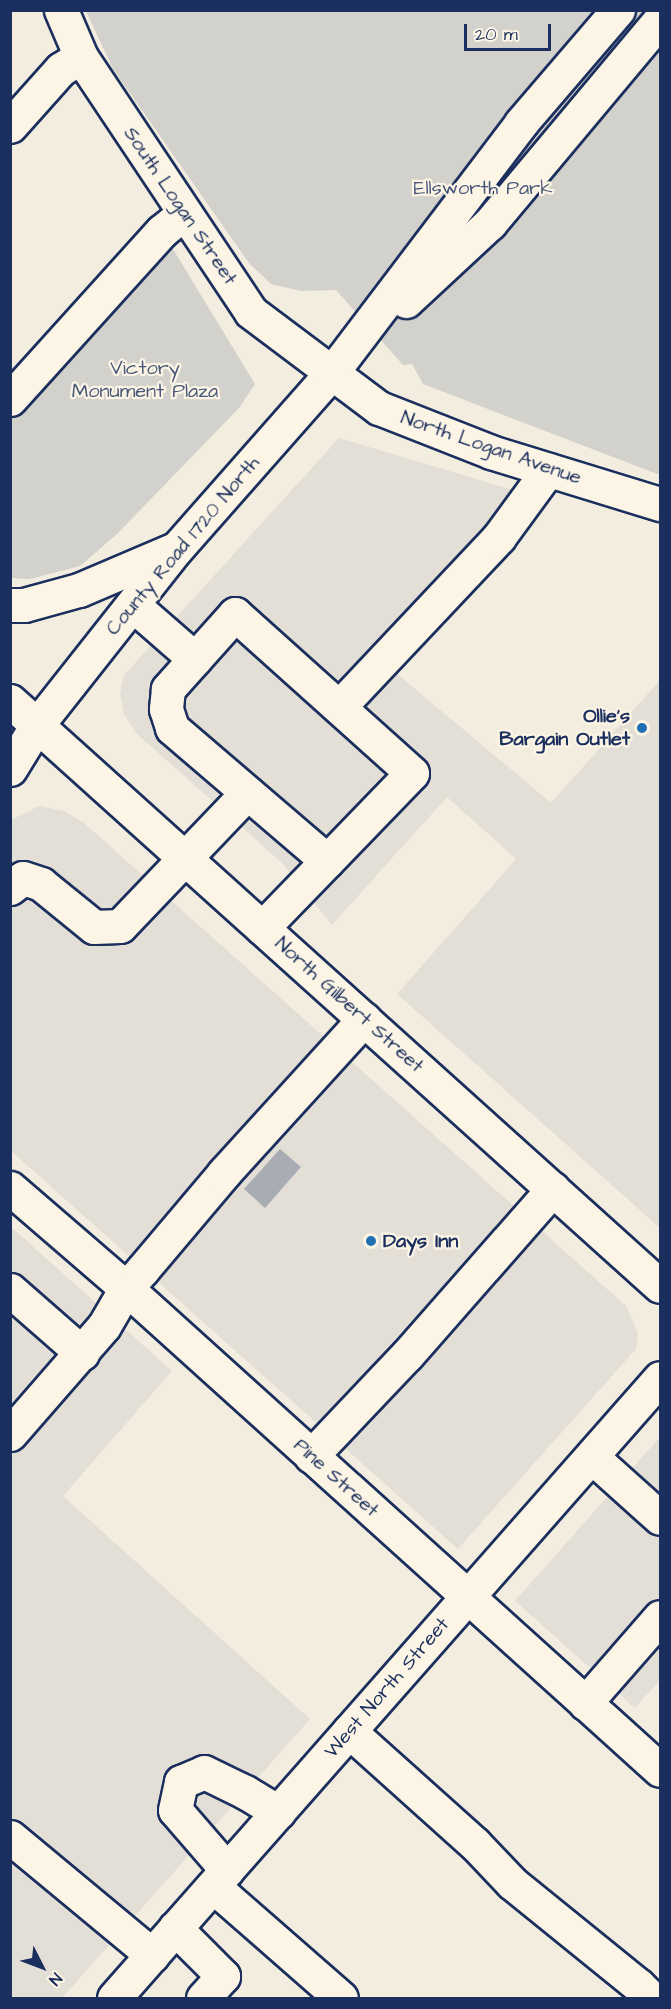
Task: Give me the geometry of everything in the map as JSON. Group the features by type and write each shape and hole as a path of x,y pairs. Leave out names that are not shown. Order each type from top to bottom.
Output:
{"street":[{"name":"South Logan Street","path":"61,10 81,57 183,214 251,312 333,371"},
{"name":"County Road 1720 North","path":"10,769 24,732 133,605 177,548 333,371 521,123 618,10"},
{"name":"County Road 1720 North","path":"333,371 490,223 660,20"},
{"path":"10,126 61,69 81,57"},
{"path":"10,399 162,231 183,214"},
{"name":"North Logan Avenue","path":"333,371 379,408 490,452 660,504"},
{"path":"339,707 499,537 548,470"},
{"path":"10,605 24,605 79,591 177,548"},
{"path":"133,605 195,659"},
{"path":"262,927 327,861 412,773 236,614 168,689 166,710 172,728 327,861"},
{"name":"North Gilbert Street","path":"10,701 24,732 186,859 660,1286"},
{"path":"10,888 23,878 41,884 94,927 120,926 247,793"},
{"path":"10,1434 105,1326 126,1288 224,1173 364,1018"},
{"name":"Pine Street","path":"10,1188 126,1288 660,1770"},
{"path":"311,1456 423,1338 553,1189"},
{"path":"10,1290 82,1353"},
{"name":"West North Street","path":"118,1997 152,1955 660,1378"},
{"path":"592,1457 660,1518"},
{"path":"585,1703 660,1617"},
{"path":"349,1731 475,1844 512,1883 651,1998"},
{"path":"278,1812 204,1772 181,1782 175,1810 220,1878 340,1998"},
{"path":"10,1838 152,1955"},
{"path":"176,1928 223,1976 203,1998"}],"shaded area":[{"path":"339,438 530,495 382,661 551,803 660,680 660,1228 397,994 516,859 447,797 332,925 282,863 136,733 124,714 120,694 124,675"},
{"path":"39,806 64,811 84,823 626,1306 638,1333 636,1349 458,1549 11,1151 11,820"},
{"path":"280,1149 301,1167 265,1208 244,1189"},
{"path":"10,1226 172,1371 63,1496 310,1719 62,1998 11,1998"},
{"path":"660,1437 660,1680 635,1708 515,1601"}],"green space":[{"name":"Ellsworth Park","path":"86,11 660,11 660,475 423,384 412,364 403,365 336,290 301,291 271,284 249,263 113,69"},
{"name":"Victory Monument Plaza","path":"162,231 255,384 239,408 117,534 80,566 30,579 11,578 11,399"}],"place":[{"name":"Ollie's Bargain Outlet","path":"642,728"},
{"name":"Days Inn","path":"371,1241"}]}
